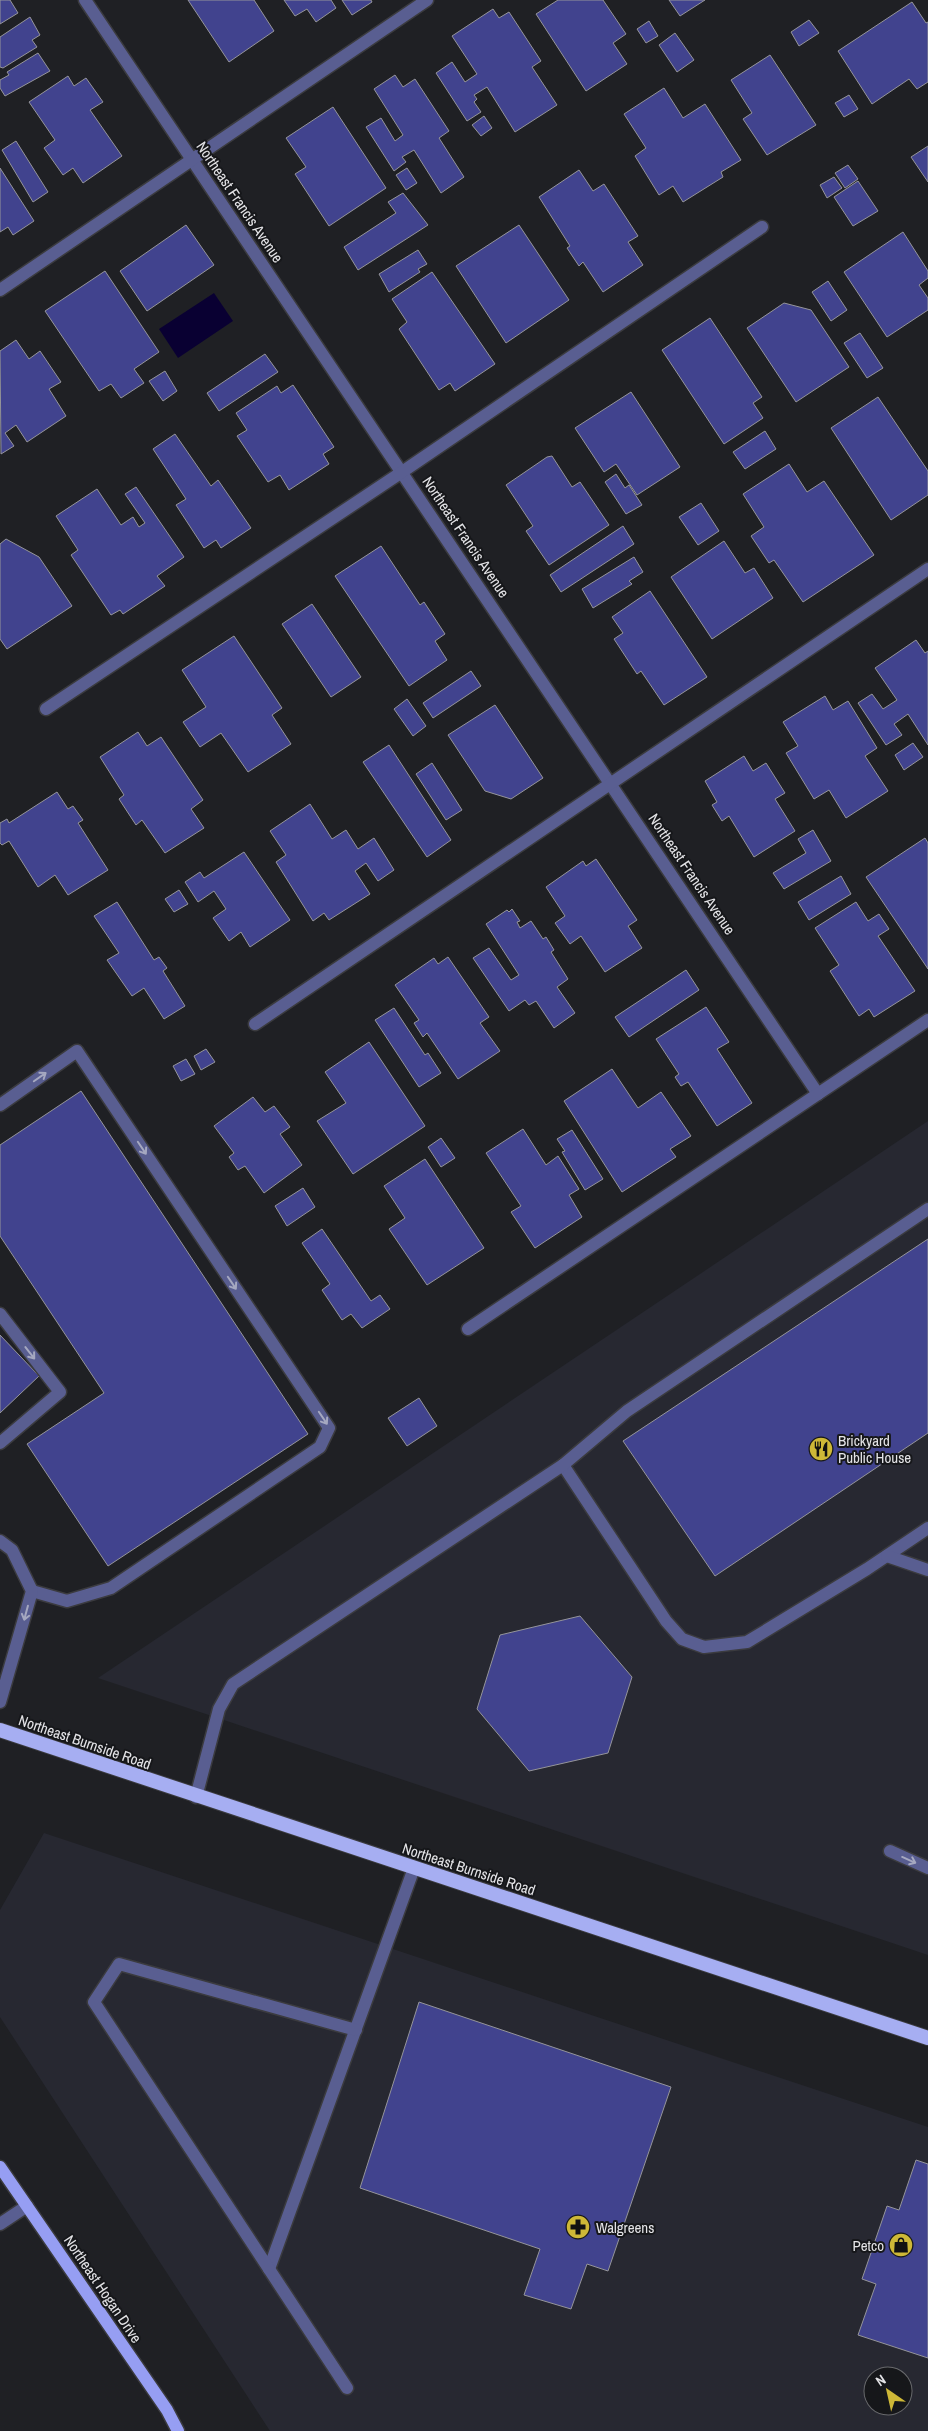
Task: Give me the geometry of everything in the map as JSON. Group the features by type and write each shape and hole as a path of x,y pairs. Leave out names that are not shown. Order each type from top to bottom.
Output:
{"highway":[{"name":"Northeast Burnside Road","path":"0,1730 196,1797 928,2038"}],"main road":[{"name":"Northeast Hogan Drive","path":"0,2167 161,2402 178,2431"}],"lane":[{"name":"Northeast Francis Avenue","path":"85,0 611,781 818,1094"},
{"path":"0,290 427,0"},
{"path":"46,709 402,472 762,227"},
{"path":"255,1024 611,781 928,569"},
{"path":"468,1329 928,1020"},
{"path":"0,1105 77,1051 329,1428 320,1447 111,1588 67,1601 32,1591"},
{"path":"196,1797 220,1709 233,1684 563,1465 627,1411 928,1209"},
{"path":"0,1314 60,1392 0,1443"},
{"path":"563,1465 666,1621 682,1639 704,1646 747,1642 887,1556 928,1528"},
{"path":"0,1541 12,1550 32,1591 0,1702"},
{"path":"887,1556 928,1570"},
{"path":"890,1851 928,1868"},
{"path":"269,2269 414,1868"},
{"path":"347,2388 94,2002 119,1964 356,2030"},
{"path":"0,2224 27,2206"}],"shaded area":[{"path":"214,293 233,321 178,358 159,329"},
{"path":"928,1121 928,1955 98,1678"},
{"path":"44,1833 928,2127 928,2431 270,2431 0,2017 0,1910"}],"building":[{"path":"0,0 10,0 18,13 0,24"},
{"path":"188,0 254,0 274,31 229,62"},
{"path":"284,0 331,0 336,8 316,22 307,9 295,16"},
{"path":"342,0 371,0 372,2 352,15"},
{"path":"558,0 603,0 626,34 613,43 627,64 586,91 536,14"},
{"path":"669,0 705,0 680,16"},
{"path":"912,2 926,23 928,22 928,82 917,89 909,79 872,104 838,51"},
{"path":"493,9 499,18 509,12 541,61 532,67 557,105 515,132 487,87 474,95 477,99 474,102 481,112 467,121 436,73 452,62 465,82 477,74 452,36"},
{"path":"30,17 40,35 32,40 37,47 3,68 0,67 0,37"},
{"path":"809,20 819,33 799,46 791,32"},
{"path":"649,21 658,36 646,43 637,29"},
{"path":"675,33 694,60 677,72 659,45"},
{"path":"38,53 50,71 5,96 0,88 0,80 9,75 7,72"},
{"path":"770,55 816,125 767,155 743,119 752,113 731,80"},
{"path":"395,75 403,87 415,79 449,131 439,138 464,177 441,193 414,150 402,157 406,162 394,171 366,127 381,118 395,141 403,135 374,89"},
{"path":"68,76 74,86 86,78 103,102 90,110 122,156 83,183 73,168 63,175 44,148 55,140 29,102"},
{"path":"664,88 683,118 705,104 741,160 721,172 723,177 683,202 673,186 659,195 635,156 646,148 624,114"},
{"path":"849,95 858,109 844,117 835,103"},
{"path":"333,107 386,188 329,226 295,174 306,167 286,138"},
{"path":"484,116 492,128 481,136 472,125"},
{"path":"16,141 48,192 33,202 2,150"},
{"path":"928,146 928,182 911,157"},
{"path":"848,165 858,179 845,188 835,173"},
{"path":"0,168 34,221 13,235 8,227 0,232"},
{"path":"407,168 417,183 406,190 396,175"},
{"path":"579,170 593,191 604,184 638,236 628,242 643,265 603,292 583,262 579,266 567,248 570,246 539,197"},
{"path":"834,177 842,188 827,198 820,185"},
{"path":"858,181 878,211 853,226 834,197"},
{"path":"403,193 428,225 358,270 344,247 396,213 388,202"},
{"path":"186,225 214,265 147,311 120,271"},
{"path":"519,225 569,300 506,343 456,266"},
{"path":"903,232 928,271 928,278 919,285 928,298 928,310 887,337 844,272"},
{"path":"418,250 427,264 418,269 420,272 389,292 379,274"},
{"path":"105,271 159,352 134,369 144,383 121,398 111,384 99,391 45,311"},
{"path":"432,272 495,364 455,391 450,383 439,390 399,329 407,322 392,299"},
{"path":"828,281 847,310 831,321 812,292"},
{"path":"784,303 811,310 849,367 796,402 747,328"},
{"path":"710,318 762,397 753,403 763,418 724,444 662,350"},
{"path":"860,333 883,368 867,378 844,343"},
{"path":"16,340 29,359 40,351 61,382 49,389 66,416 27,442 16,425 5,433 14,446 1,454 0,351"},
{"path":"265,354 278,372 219,411 207,393"},
{"path":"165,371 177,391 163,401 149,381"},
{"path":"293,385 334,447 323,454 329,464 289,490 280,475 268,482 237,436 247,430 236,413 277,386 281,393"},
{"path":"631,392 680,467 637,495 616,464 604,472 575,428"},
{"path":"878,397 928,471 928,495 891,520 831,428"},
{"path":"765,431 776,449 745,469 733,452"},
{"path":"175,434 211,486 218,480 251,528 221,548 216,540 204,548 176,505 186,499 153,449"},
{"path":"552,456 572,487 580,482 609,525 549,565 526,531 533,526 506,485 547,457"},
{"path":"789,464 807,492 824,481 874,555 803,602 774,560 769,563 751,536 764,527 743,494"},
{"path":"616,474 625,488 629,485 642,505 626,514 605,482"},
{"path":"136,487 184,557 157,576 165,586 123,614 120,610 111,615 71,555 78,550 56,516 97,489 121,525 133,517 139,527 145,523 125,494"},
{"path":"701,503 719,531 698,545 679,517"},
{"path":"623,526 634,544 561,592 550,575"},
{"path":"6,539 39,557 72,606 7,649 0,639 0,544"},
{"path":"724,541 745,573 754,568 773,598 712,639 671,577"},
{"path":"381,546 420,605 424,602 445,634 435,641 447,660 409,686 335,576"},
{"path":"634,557 643,572 629,581 632,584 593,608 582,589"},
{"path":"650,591 707,677 664,705 641,671 637,674 614,639 623,633 612,617"},
{"path":"312,604 361,677 331,697 282,624"},
{"path":"234,636 282,708 272,715 291,744 248,772 221,733 200,747 183,722 206,707 182,670"},
{"path":"916,640 925,653 928,651 928,745 908,714 894,724 902,735 886,745 858,703 872,694 883,709 897,700 875,668"},
{"path":"471,671 481,686 433,718 423,703"},
{"path":"825,696 833,710 848,701 877,748 865,756 888,791 846,818 829,790 814,799 786,753 798,746 783,722"},
{"path":"407,699 426,726 413,736 394,709"},
{"path":"495,705 543,778 511,799 485,791 448,735"},
{"path":"138,732 147,746 161,737 203,800 191,809 204,828 165,853 142,820 136,825 119,799 124,795 100,757"},
{"path":"913,743 923,757 904,770 895,755"},
{"path":"389,745 451,840 427,857 363,762"},
{"path":"744,756 753,771 766,763 785,793 775,799 795,831 754,857 729,816 722,821 712,805 717,802 705,781"},
{"path":"432,763 462,810 446,820 416,774"},
{"path":"57,792 68,809 73,806 83,820 78,823 108,870 68,895 55,875 38,887 9,841 2,845 0,843 0,823 7,819 9,823"},
{"path":"310,804 332,839 346,830 358,849 374,838 394,870 378,881 366,863 355,871 370,894 329,920 324,913 313,921 276,862 286,855 270,831"},
{"path":"813,830 831,861 784,889 773,873 806,853 798,839"},
{"path":"925,838 928,843 928,969 866,877"},
{"path":"244,852 290,920 250,947 241,932 229,941 213,918 226,909 214,891 198,902 185,882 200,872 204,878"},
{"path":"596,859 637,920 628,926 642,948 605,972 581,936 570,944 555,923 565,916 546,887 583,861 586,866"},
{"path":"841,876 851,894 809,920 798,902"},
{"path":"179,890 188,904 174,912 165,899"},
{"path":"117,902 154,960 159,957 167,968 163,971 185,1006 164,1019 144,988 132,996 107,960 119,953 94,916"},
{"path":"856,902 868,921 879,914 889,929 878,936 915,991 874,1017 869,1009 859,1016 830,971 839,965 815,928"},
{"path":"512,909 520,921 517,922 520,928 531,921 543,939 546,937 554,950 551,952 568,979 557,987 575,1013 554,1028 536,1001 529,1005 525,1000 509,1011 473,958 489,948 511,980 519,975 486,924 507,910 509,912"},
{"path":"448,957 489,1017 480,1023 500,1051 458,1079 427,1033 423,1037 414,1023 419,1020 395,985 434,958 438,964"},
{"path":"686,970 699,990 629,1037 615,1017"},
{"path":"706,1007 729,1042 717,1049 752,1103 717,1126 688,1082 681,1086 675,1077 679,1074 656,1039"},
{"path":"394,1008 425,1055 428,1053 441,1073 419,1087 375,1020"},
{"path":"369,1042 425,1126 353,1174 317,1121 346,1103 325,1072"},
{"path":"206,1049 215,1062 201,1070 194,1056"},
{"path":"186,1059 195,1074 181,1081 173,1066"},
{"path":"612,1069 638,1108 661,1092 691,1136 670,1149 676,1157 622,1192 564,1101"},
{"path":"81,1091 308,1434 108,1566 27,1444 104,1393 0,1236 0,1145"},
{"path":"253,1097 265,1112 274,1106 290,1127 280,1134 302,1165 264,1193 245,1166 238,1170 229,1157 234,1153 214,1126"},
{"path":"523,1129 546,1165 558,1156 579,1189 569,1195 582,1217 535,1248 511,1212 521,1206 486,1153"},
{"path":"572,1130 603,1179 585,1190 562,1152 565,1151 557,1139"},
{"path":"441,1138 455,1158 441,1167 428,1147"},
{"path":"425,1159 484,1248 427,1285 389,1229 405,1218 384,1186"},
{"path":"303,1188 315,1207 287,1226 275,1206"},
{"path":"322,1229 371,1301 380,1295 390,1309 362,1328 351,1314 342,1320 322,1290 330,1284 302,1243"},
{"path":"928,1239 928,1433 715,1576 623,1441"},
{"path":"0,1335 39,1376 0,1413"},
{"path":"419,1398 437,1426 407,1446 388,1418"},
{"path":"580,1616 632,1677 608,1753 529,1771 477,1709 500,1635"},
{"name":"Walgreens","path":"419,2002 671,2087 608,2271 587,2264 571,2309 524,2295 540,2249 360,2188"},
{"name":"Petco","path":"916,2160 928,2164 928,2358 858,2335 876,2284 862,2279 887,2206 899,2210"}],"place":[{"name":"Brickyard Public House","path":"821,1449"},
{"name":"Walgreens","path":"578,2227"},
{"name":"Petco","path":"901,2245"}]}
